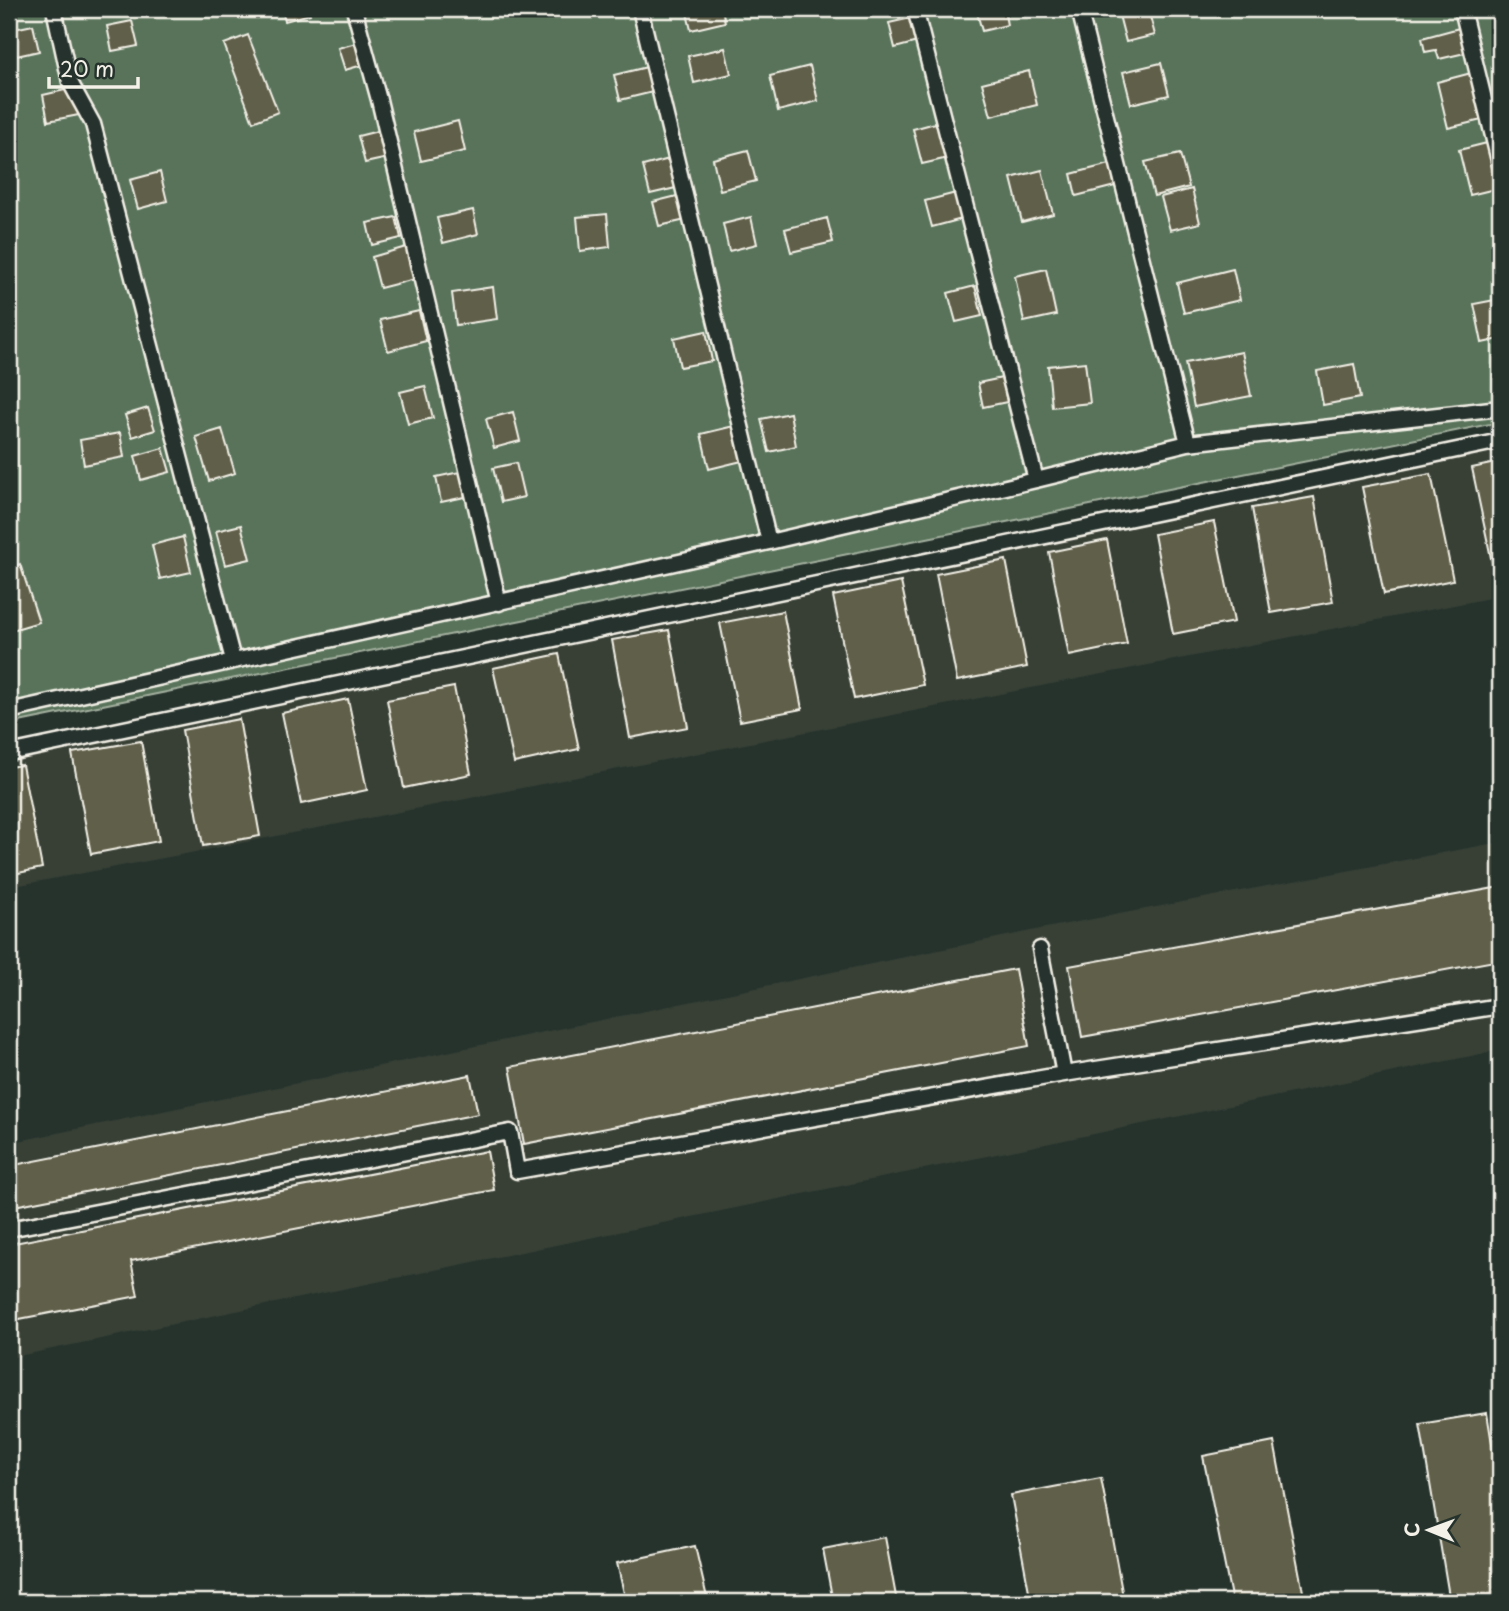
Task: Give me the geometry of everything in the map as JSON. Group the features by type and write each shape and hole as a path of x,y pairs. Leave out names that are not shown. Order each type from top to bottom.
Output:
{"lane":[{"path":"54,9 70,82 93,124 233,660"},
{"path":"354,9 379,100 499,603"},
{"path":"640,9 769,542"},
{"path":"915,9 1036,480"},
{"path":"1079,9 1188,443"},
{"path":"1462,9 1500,165"},
{"path":"9,711 769,542 1188,443 1500,408"},
{"path":"9,752 1500,441"},
{"path":"1040,949 1064,1074"},
{"path":"9,1228 510,1132 517,1171 1064,1074 1500,1006"}],"shaded area":[{"path":"1500,449 1500,596 9,887 9,762"},
{"path":"1500,842 1500,1050 9,1358 9,1143 1040,929"}],"green space":[{"path":"9,9 1500,9 1500,422 9,724"}],"building":[{"path":"282,9 309,9 310,14 285,21"},
{"path":"590,9 621,9 592,16"},
{"path":"686,9 722,9 725,22 691,30"},
{"path":"976,9 1004,9 1007,25 982,31"},
{"path":"1148,9 1155,35 1126,42 1119,15"},
{"path":"915,17 921,41 895,48 889,23"},
{"path":"132,21 138,46 112,51 107,26"},
{"path":"33,25 39,51 12,57 9,30"},
{"path":"1459,28 1465,53 1439,59 1436,50 1425,52 1422,38"},
{"path":"248,35 278,112 253,122 224,44"},
{"path":"367,40 373,62 345,70 338,48"},
{"path":"725,48 731,74 694,83 688,56"},
{"path":"1161,63 1169,95 1131,104 1123,72"},
{"path":"651,66 657,91 620,100 614,75"},
{"path":"810,66 818,101 778,111 770,76"},
{"path":"1029,71 1037,105 991,116 982,83"},
{"path":"1475,72 1486,119 1448,128 1437,82"},
{"path":"78,87 84,114 48,121 43,95"},
{"path":"458,121 465,151 421,161 414,132"},
{"path":"939,122 948,158 922,164 913,129"},
{"path":"382,130 388,158 365,163 358,136"},
{"path":"9,139 13,165 9,166"},
{"path":"1487,143 1499,188 1470,195 1459,150"},
{"path":"748,150 756,181 720,190 713,159"},
{"path":"1180,154 1189,187 1154,196 1145,162"},
{"path":"673,158 680,187 650,194 643,166"},
{"path":"1110,164 1115,186 1076,196 1071,174"},
{"path":"1042,170 1053,214 1022,222 1011,178"},
{"path":"160,172 167,201 138,209 130,180"},
{"path":"1192,189 1200,223 1170,230 1161,197"},
{"path":"689,193 695,218 659,226 653,202"},
{"path":"956,193 962,219 932,227 925,201"},
{"path":"473,210 478,234 443,243 437,218"},
{"path":"607,214 610,247 580,251 577,217"},
{"path":"396,217 401,238 372,245 367,223"},
{"path":"751,217 757,244 729,251 723,224"},
{"path":"827,218 833,242 791,252 785,229"},
{"path":"406,247 415,279 380,288 372,257"},
{"path":"1046,269 1056,315 1024,322 1015,276"},
{"path":"1233,269 1240,300 1184,313 1177,283"},
{"path":"975,286 982,316 956,322 948,293"},
{"path":"493,287 497,319 456,325 452,293"},
{"path":"1500,299 1500,339 1482,343 1474,304"},
{"path":"419,311 426,341 388,351 380,320"},
{"path":"706,331 712,361 680,367 674,338"},
{"path":"1242,352 1251,396 1194,407 1185,363"},
{"path":"1085,362 1090,403 1052,407 1048,366"},
{"path":"1354,364 1360,398 1323,405 1317,371"},
{"path":"1002,378 1007,402 983,407 978,383"},
{"path":"425,386 433,418 408,424 400,392"},
{"path":"148,408 155,430 132,437 125,415"},
{"path":"513,412 520,441 494,448 486,419"},
{"path":"790,413 796,446 769,452 761,419"},
{"path":"734,426 742,461 709,469 701,434"},
{"path":"222,429 235,473 209,481 196,437"},
{"path":"120,433 124,457 84,465 80,440"},
{"path":"163,448 170,472 141,480 135,456"},
{"path":"1500,462 1500,571 1494,572 1472,468"},
{"path":"516,463 524,497 501,502 493,468"},
{"path":"460,472 465,497 441,502 436,477"},
{"path":"1431,474 1453,580 1384,594 1362,487"},
{"path":"1314,497 1333,602 1271,613 1252,508"},
{"path":"1214,522 1234,622 1173,634 1154,534"},
{"path":"241,525 250,559 225,565 216,531"},
{"path":"183,537 191,572 160,579 152,545"},
{"path":"1107,540 1127,644 1069,656 1049,552"},
{"path":"1006,560 1027,667 957,681 936,574"},
{"path":"20,564 39,622 9,631 9,568"},
{"path":"901,582 923,685 854,699 833,596"},
{"path":"783,611 802,709 740,721 720,623"},
{"path":"669,630 688,727 630,738 612,640"},
{"path":"559,654 579,749 514,763 493,668"},
{"path":"454,687 471,774 404,788 387,700"},
{"path":"348,699 367,790 301,804 282,713"},
{"path":"239,719 260,836 203,846 182,730"},
{"path":"141,741 159,841 91,854 72,753"},
{"path":"22,765 42,868 9,875 9,767"},
{"path":"1500,887 1500,960 1082,1037 1069,966"},
{"path":"1015,969 1029,1046 524,1144 510,1067"},
{"path":"470,1075 478,1114 9,1207 9,1166"},
{"path":"487,1151 494,1190 131,1261 138,1296 9,1321 9,1244"},
{"path":"1487,1413 1500,1492 1500,1602 1450,1602 1420,1424"},
{"path":"1274,1442 1305,1602 1232,1602 1203,1456"},
{"path":"1101,1478 1124,1602 1031,1602 1011,1495"},
{"path":"885,1537 897,1602 833,1602 823,1549"},
{"path":"695,1546 708,1602 626,1602 617,1563"},
{"path":"487,1593 488,1602 430,1602"}]}
